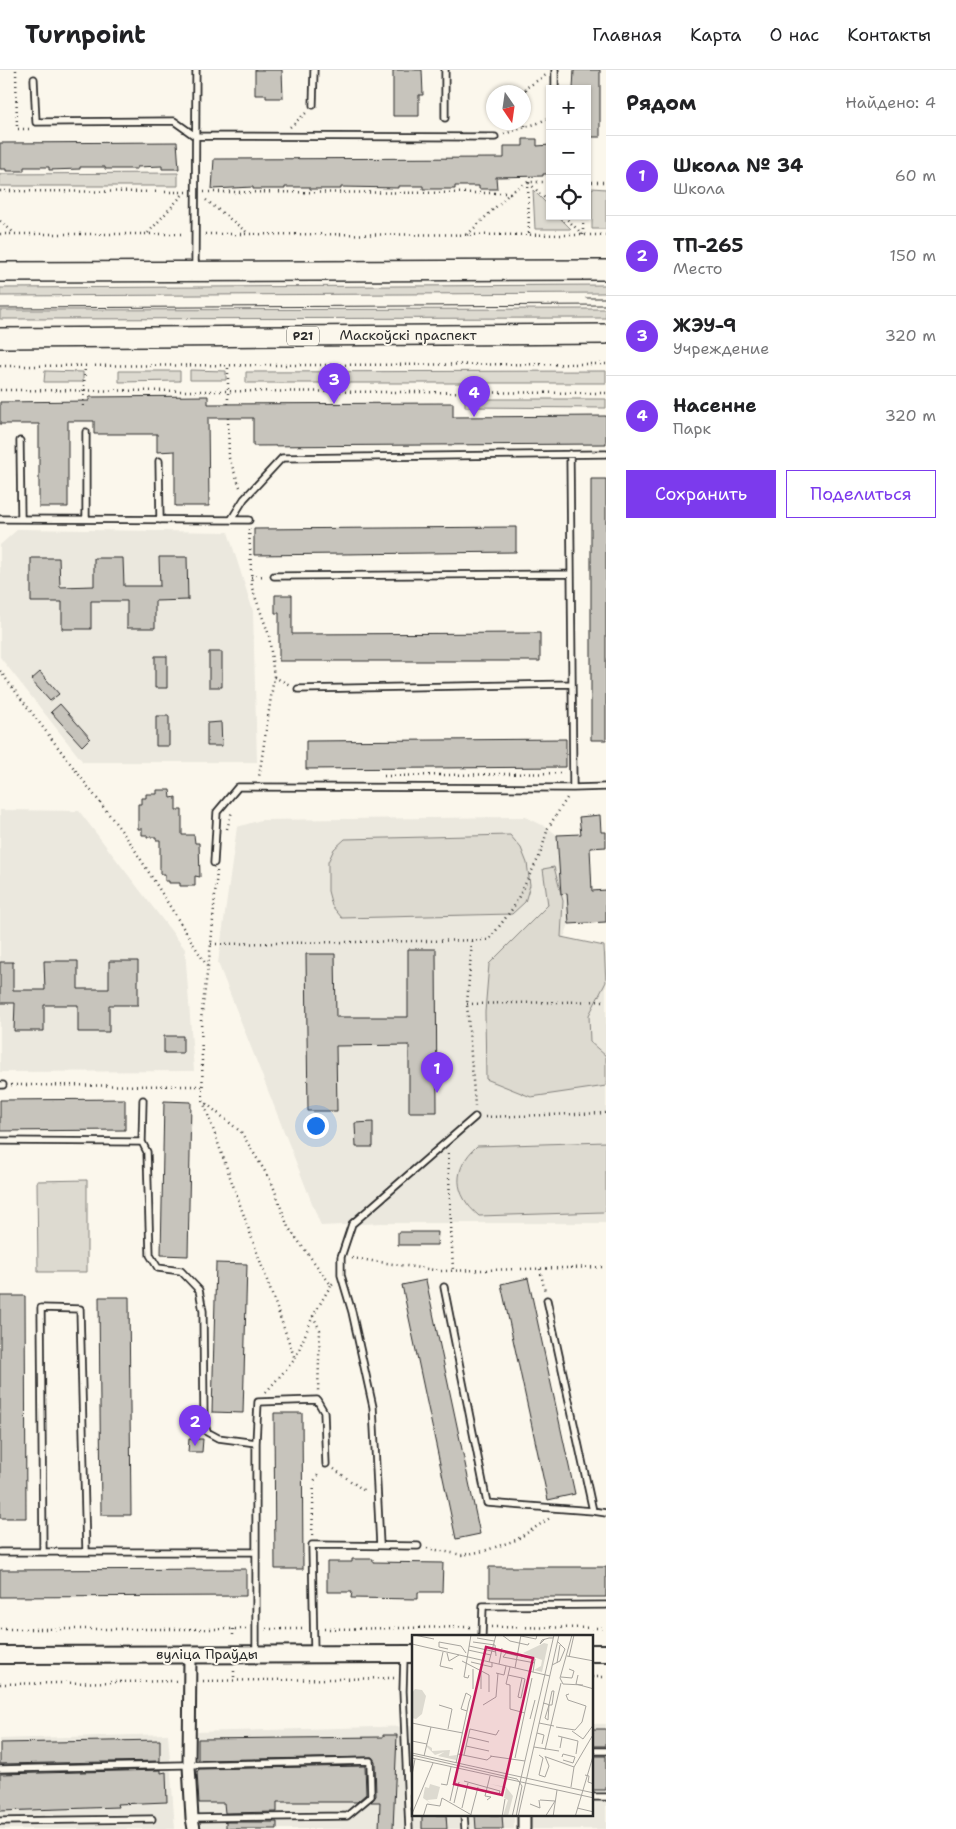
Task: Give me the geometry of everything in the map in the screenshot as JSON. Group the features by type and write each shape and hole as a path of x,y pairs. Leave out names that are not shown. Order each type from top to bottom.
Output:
{"main road":[{"path":"0,272 606,270"},
{"name":"Маскоўскі праспект","path":"0,338 606,334"},
{"name":"вуліца Праўды","path":"0,1656 409,1654"}],"street":[{"path":"190,1654 189,1766 193,1823"},
{"path":"524,1816 524,1829"}],"lane":[{"path":"195,272 196,70"},
{"path":"313,105 314,70"},
{"path":"444,118 445,70"},
{"path":"555,70 555,85"},
{"path":"34,79 36,122 174,121 195,136 495,137"},
{"path":"86,432 86,519"},
{"path":"20,441 20,519"},
{"path":"570,454 573,788"},
{"path":"231,520 244,499 282,458 606,454"},
{"path":"160,461 160,520"},
{"path":"0,519 249,520"},
{"path":"274,576 571,574"},
{"path":"298,689 572,684"},
{"path":"216,865 217,812 238,788 606,787"},
{"path":"143,1100 142,1142 147,1152 150,1255 158,1268 181,1271 199,1290 203,1311 204,1420 207,1432 218,1438 256,1443"},
{"path":"380,1545 373,1407 352,1312 340,1275 340,1257 352,1224 475,1117"},
{"path":"0,1141 142,1142"},
{"path":"444,1287 487,1503 606,1513"},
{"path":"547,1300 593,1511"},
{"path":"43,1552 41,1308 80,1309 86,1552"},
{"path":"256,1654 254,1552 258,1402 317,1400 324,1412 326,1464"},
{"path":"314,1654 312,1545 418,1546"},
{"path":"0,1552 254,1552"},
{"path":"482,1635 484,1606 606,1605"},
{"path":"409,1654 403,1678 409,1829"},
{"path":"0,1769 370,1761 371,1796 347,1816 193,1823"},
{"path":"464,1816 465,1829"},
{"path":"0,1821 152,1819"}],"path":[{"path":"531,85 546,75"},
{"path":"280,137 313,105"},
{"path":"531,125 546,119"},
{"path":"495,137 514,130"},
{"path":"528,182 546,199"},
{"path":"528,182 529,235"},
{"path":"466,236 510,193 528,182 546,182"},
{"path":"591,182 606,182"},
{"path":"0,191 510,193"},
{"path":"148,234 186,192"},
{"path":"195,192 250,234"},
{"path":"568,220 583,235"},
{"path":"583,220 583,235"},
{"path":"0,221 15,234"},
{"path":"0,234 606,235"},
{"path":"0,366 606,364"},
{"path":"83,406 85,366"},
{"path":"228,366 228,404"},
{"path":"0,390 606,392"},
{"path":"228,418 229,458 244,499"},
{"path":"226,832 240,777 259,777 274,677 269,635 252,588 249,520"},
{"path":"0,671 130,842 208,967"},
{"path":"274,677 298,689"},
{"path":"377,776 573,773"},
{"path":"211,944 489,940 513,908 540,855 548,828 573,788"},
{"path":"216,865 211,944 201,1018 203,1100 295,1358"},
{"path":"472,941 468,1004 475,1117 606,1113"},
{"path":"468,1004 606,1001"},
{"path":"2,1085 202,1086"},
{"path":"203,1100 241,1132 272,1183 288,1227 331,1285"},
{"path":"448,1141 453,1271"},
{"path":"340,1257 441,1271 606,1267"},
{"path":"540,1269 547,1300"},
{"path":"258,1402 295,1358 313,1316 331,1285 340,1275"},
{"path":"313,1316 320,1330 317,1400"},
{"path":"312,1545 314,1481 326,1464 378,1500"},
{"path":"418,1546 462,1555 484,1551 516,1540 563,1509"},
{"path":"233,1629 233,1638"},
{"path":"234,1671 234,1680"},
{"path":"0,1684 403,1678"}],"shaded area":[{"path":"178,173 178,186 0,186 0,174"},
{"path":"592,188 606,189 606,229 592,229"},
{"path":"533,190 546,203 546,220 562,220 571,229 535,229"},
{"path":"606,285 606,293 0,296 0,288"},
{"path":"606,309 606,318 0,319 0,310"},
{"path":"190,370 226,371 226,380 190,380"},
{"path":"45,371 83,372 83,382 44,382"},
{"path":"119,371 180,371 180,381 119,382"},
{"path":"606,371 606,383 246,383 246,372"},
{"path":"465,399 606,399 606,408 465,407"},
{"path":"18,529 228,532 253,611 257,762 83,762 0,657 0,545"},
{"path":"0,810 79,811 185,949 194,1071 0,1072"},
{"path":"526,817 548,828 557,835 567,893 569,924 563,940 564,951 606,953 606,1223 382,1223 321,1226 218,963 237,827 261,820"},
{"path":"510,835 521,848 527,863 530,885 525,902 512,914 342,918 332,906 328,891 328,862 334,849 345,839"},
{"path":"554,867 563,901 561,937 604,946 606,982 589,1015 590,1042 606,1056 606,1086 531,1097 486,1079 485,1012 489,964 548,905 543,869"},
{"path":"606,1142 606,1210 603,1212 479,1216 470,1208 460,1190 460,1172 463,1164 477,1146"},
{"path":"87,1180 87,1272 38,1272 37,1181"},
{"path":"594,1724 606,1724 606,1829 530,1829 530,1816 594,1816"},
{"path":"412,1726 412,1816 514,1816 514,1829 200,1829 194,1801 194,1732"},
{"path":"168,1734 175,1829 0,1829 0,1739"}],"building":[{"path":"255,70 282,70 283,98 266,98 266,95 255,95"},
{"path":"393,70 422,70 423,95 419,95 419,116 393,116"},
{"path":"574,70 600,70 600,137 591,137 591,85 573,85"},
{"path":"523,139 537,139 537,146 546,145 546,174 543,174 543,176 496,177 497,189 479,189 479,186 455,186 455,189 423,189 423,186 398,186 398,188 341,187 341,189 285,187 285,189 253,189 253,187 212,189 214,159 504,158 504,146 523,146"},
{"path":"177,142 179,169 162,169 162,166 137,167 137,169 80,167 80,169 49,170 49,167 24,167 24,171 6,171 6,169 0,169 0,143"},
{"path":"208,396 208,404 453,403 453,417 606,416 606,444 253,446 253,418 208,418 209,506 175,506 175,451 157,452 157,434 94,434 94,421 68,421 68,507 39,507 39,424 0,424 0,402 89,401 89,397"},
{"path":"591,479 606,479 606,740 591,740"},
{"path":"516,527 516,552 254,555 254,529"},
{"path":"159,557 187,557 188,600 155,601 155,628 127,628 127,601 91,601 91,629 62,629 62,602 31,602 31,558 59,558 60,587 94,586 94,558 123,558 124,586 160,586"},
{"path":"275,595 292,595 292,634 540,633 540,661 279,661 279,613 275,613"},
{"path":"209,652 222,652 222,687 209,687"},
{"path":"155,656 167,656 167,688 155,688"},
{"path":"40,672 59,694 50,701 31,680"},
{"path":"60,704 90,738 82,746 51,712"},
{"path":"156,716 169,716 169,746 156,746"},
{"path":"221,722 222,746 207,746 207,723"},
{"path":"566,739 566,767 306,769 306,741"},
{"path":"157,790 170,790 171,798 176,797 176,810 182,810 182,835 194,835 195,843 199,843 200,877 195,876 195,886 180,886 180,883 165,881 165,874 160,874 160,840 156,840 156,837 142,835 142,829 138,829 138,804 141,804 141,798 146,798 146,794 157,794"},
{"path":"600,815 601,832 606,832 606,847 590,848 592,891 606,890 606,922 569,924 567,893 561,894 557,835 581,834 579,817"},
{"path":"408,949 436,949 437,1112 409,1112 409,1045 336,1046 337,1111 308,1111 306,954 335,954 336,1017 408,1017"},
{"path":"44,961 78,961 78,989 109,989 109,961 138,961 138,1005 109,1005 109,1032 78,1032 78,1005 44,1005 44,1031 14,1031 15,1003 0,1003 0,962 13,962 13,990 45,990"},
{"path":"164,1036 183,1036 183,1053 164,1053"},
{"path":"125,1099 125,1130 0,1131 0,1100"},
{"path":"164,1101 191,1102 188,1256 161,1255"},
{"path":"373,1122 373,1147 356,1147 355,1123"},
{"path":"398,1232 438,1232 437,1245 398,1245"},
{"path":"216,1263 247,1264 243,1413 212,1412"},
{"path":"528,1278 575,1494 548,1500 501,1284"},
{"path":"426,1280 480,1534 456,1539 402,1285"},
{"path":"0,1296 25,1296 26,1518 0,1518"},
{"path":"99,1297 129,1297 131,1515 101,1515"},
{"path":"274,1413 302,1413 303,1569 275,1569"},
{"path":"189,1439 203,1439 202,1452 188,1452"},
{"path":"352,1559 373,1559 373,1562 443,1563 442,1592 418,1592 418,1599 351,1598 352,1592 327,1592 327,1562 352,1562"},
{"path":"489,1567 606,1567 606,1597 489,1597"},
{"path":"246,1569 246,1596 0,1597 0,1570"},
{"path":"594,1729 606,1729 606,1746 594,1746"},
{"path":"383,1735 397,1735 393,1829 379,1829 380,1802 371,1802 376,1796 375,1761 372,1757 198,1760 198,1739 383,1737"},
{"path":"160,1740 160,1761 0,1764 0,1743"},
{"path":"594,1756 606,1756 606,1790 594,1790"},
{"path":"365,1766 366,1794 357,1802 277,1802 277,1812 225,1813 224,1803 199,1803 197,1772 199,1769"},
{"path":"161,1770 161,1773 166,1772 167,1802 117,1804 118,1807 0,1811 0,1774"},
{"path":"422,1816 446,1816 447,1829 422,1829"},
{"path":"475,1816 502,1816 503,1829 476,1829"},
{"path":"226,1822 277,1822 277,1829 226,1829"}],"tram line":[{"path":"586,298 606,298"},
{"path":"0,308 606,305"}],"place":[{"name":"ЖЭУ-9","path":"334,404"},
{"name":"Насенне","path":"474,417"},
{"name":"Школа № 34","path":"437,1093"},
{"name":"ТП-265","path":"195,1446"}]}
